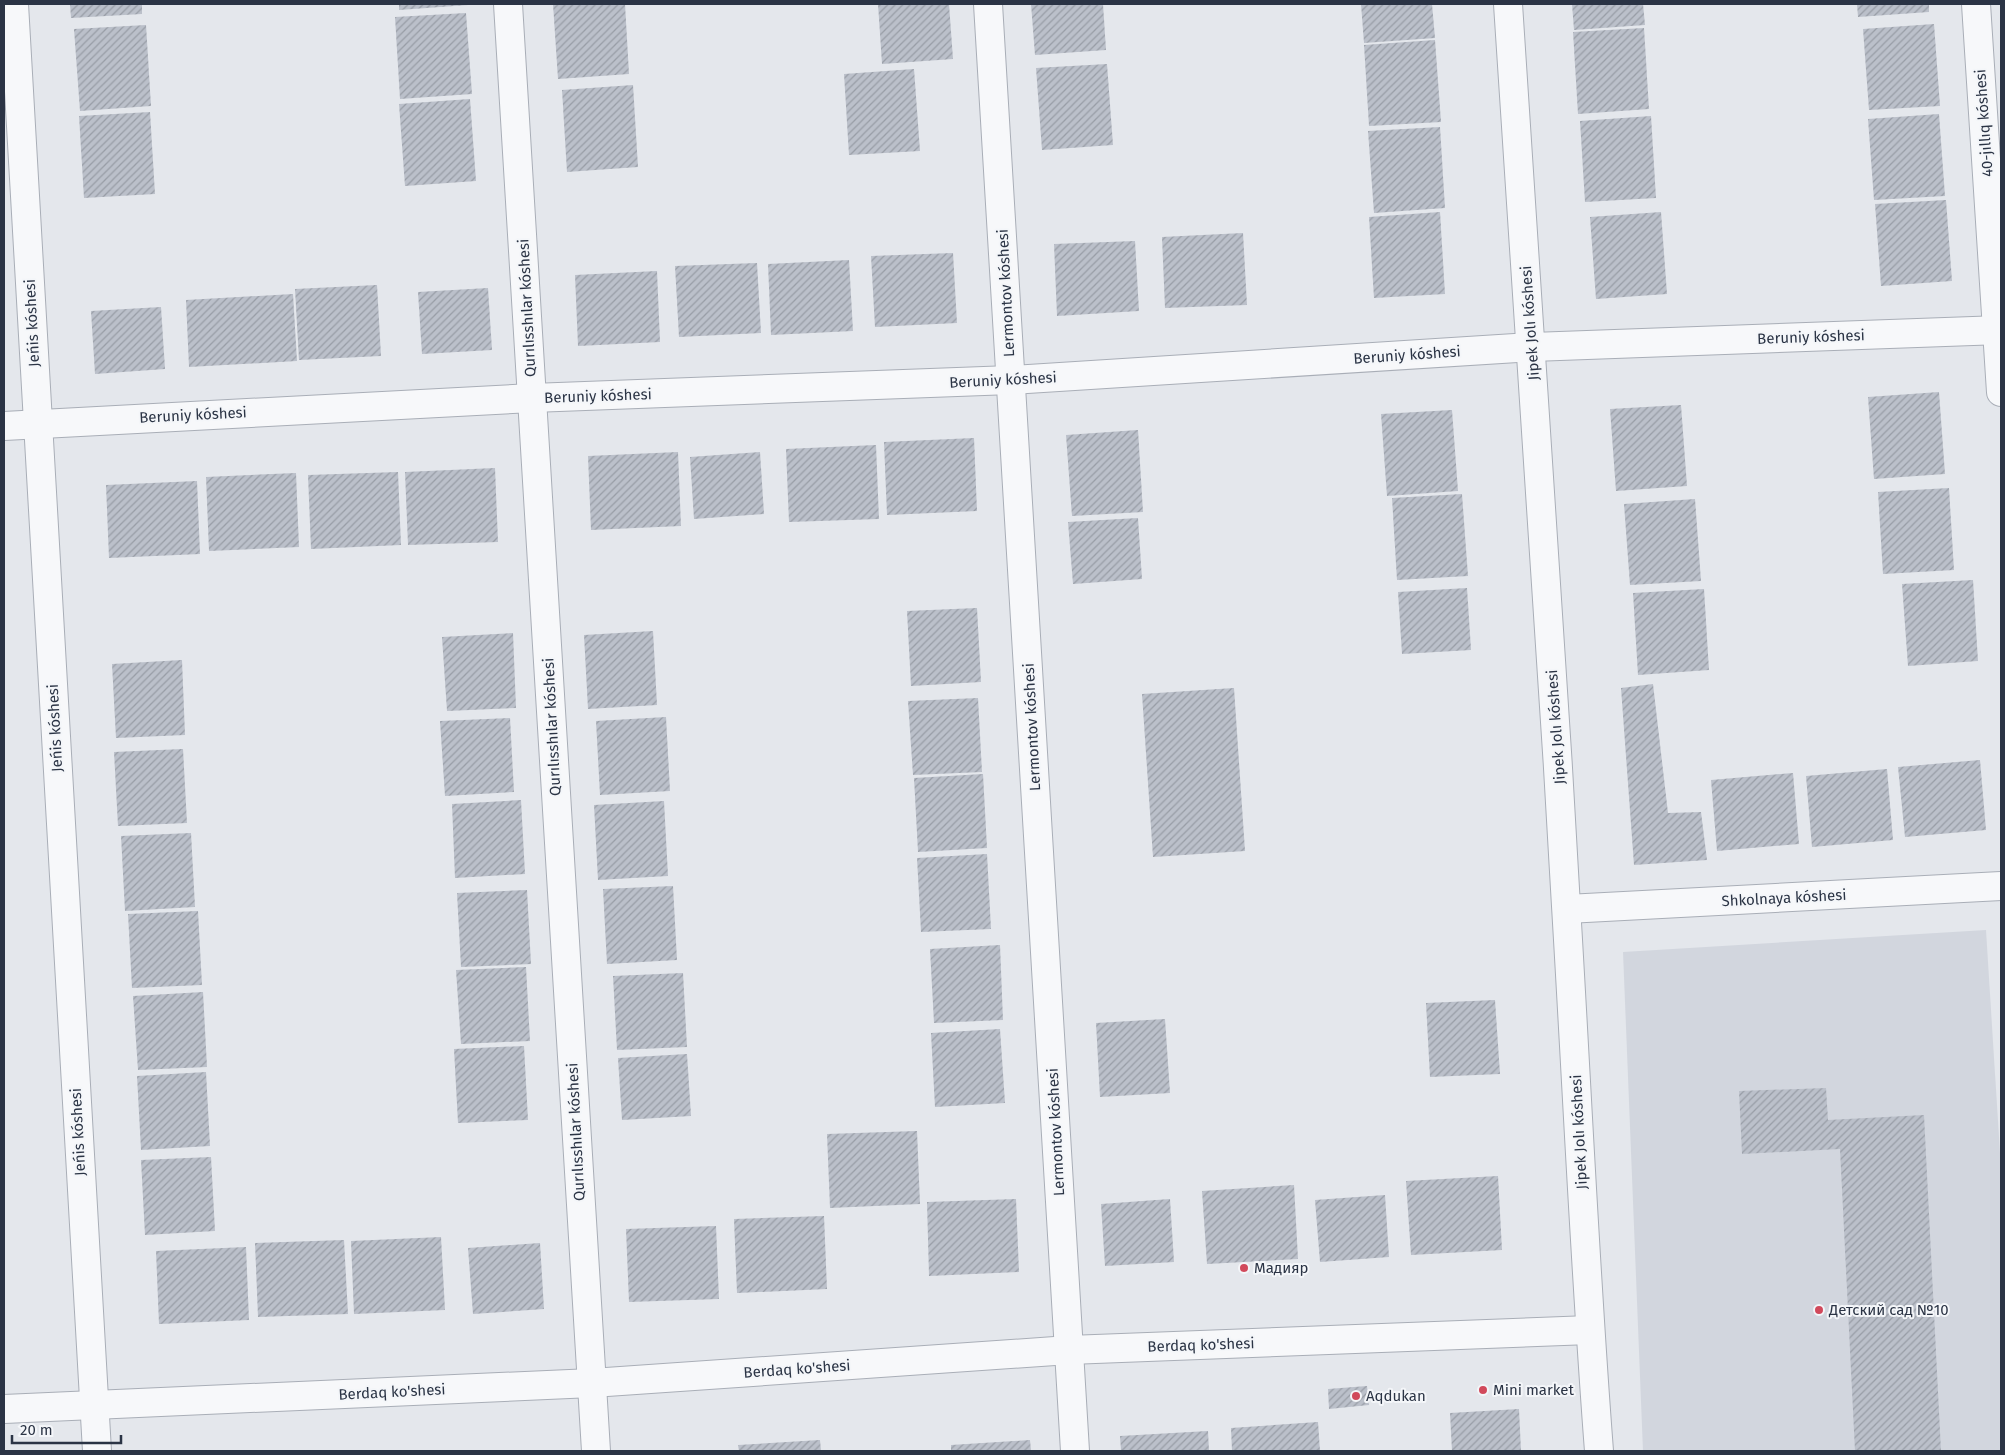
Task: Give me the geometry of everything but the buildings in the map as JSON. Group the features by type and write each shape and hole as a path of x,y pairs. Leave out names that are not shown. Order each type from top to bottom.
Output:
{"street":[{"name":"Jeńis kóshesi","path":"14,4 97,1451"},
{"name":"Qurılısshılar kóshesi","path":"508,4 596,1451"},
{"name":"Lermontov kóshesi","path":"988,4 1075,1451"},
{"name":"Jipek Jolı kóshesi","path":"1508,4 1532,347 1567,909 1590,1330 1599,1451"},
{"name":"40-jıllıq kóshesi","path":"1976,4 1999,330 2001,392"},
{"name":"Beruniy kóshesi","path":"4,426 532,398 1011,380 1532,347 1999,330"},
{"name":"Shkolnaya kóshesi","path":"1567,909 2001,886"},
{"name":"Berdaq ko'shesi","path":"4,1409 592,1383 1069,1350 1590,1330"}],"shaded area":[{"name":"Детский сад №10","path":"1986,930 2001,1169 2001,1451 1643,1451 1623,952"}],"place":[{"name":"Мадияр","path":"1244,1268"},
{"name":"Детский сад №10","path":"1819,1310"},
{"name":"Mini market","path":"1483,1390"},
{"name":"Aqdukan","path":"1356,1396"}]}
